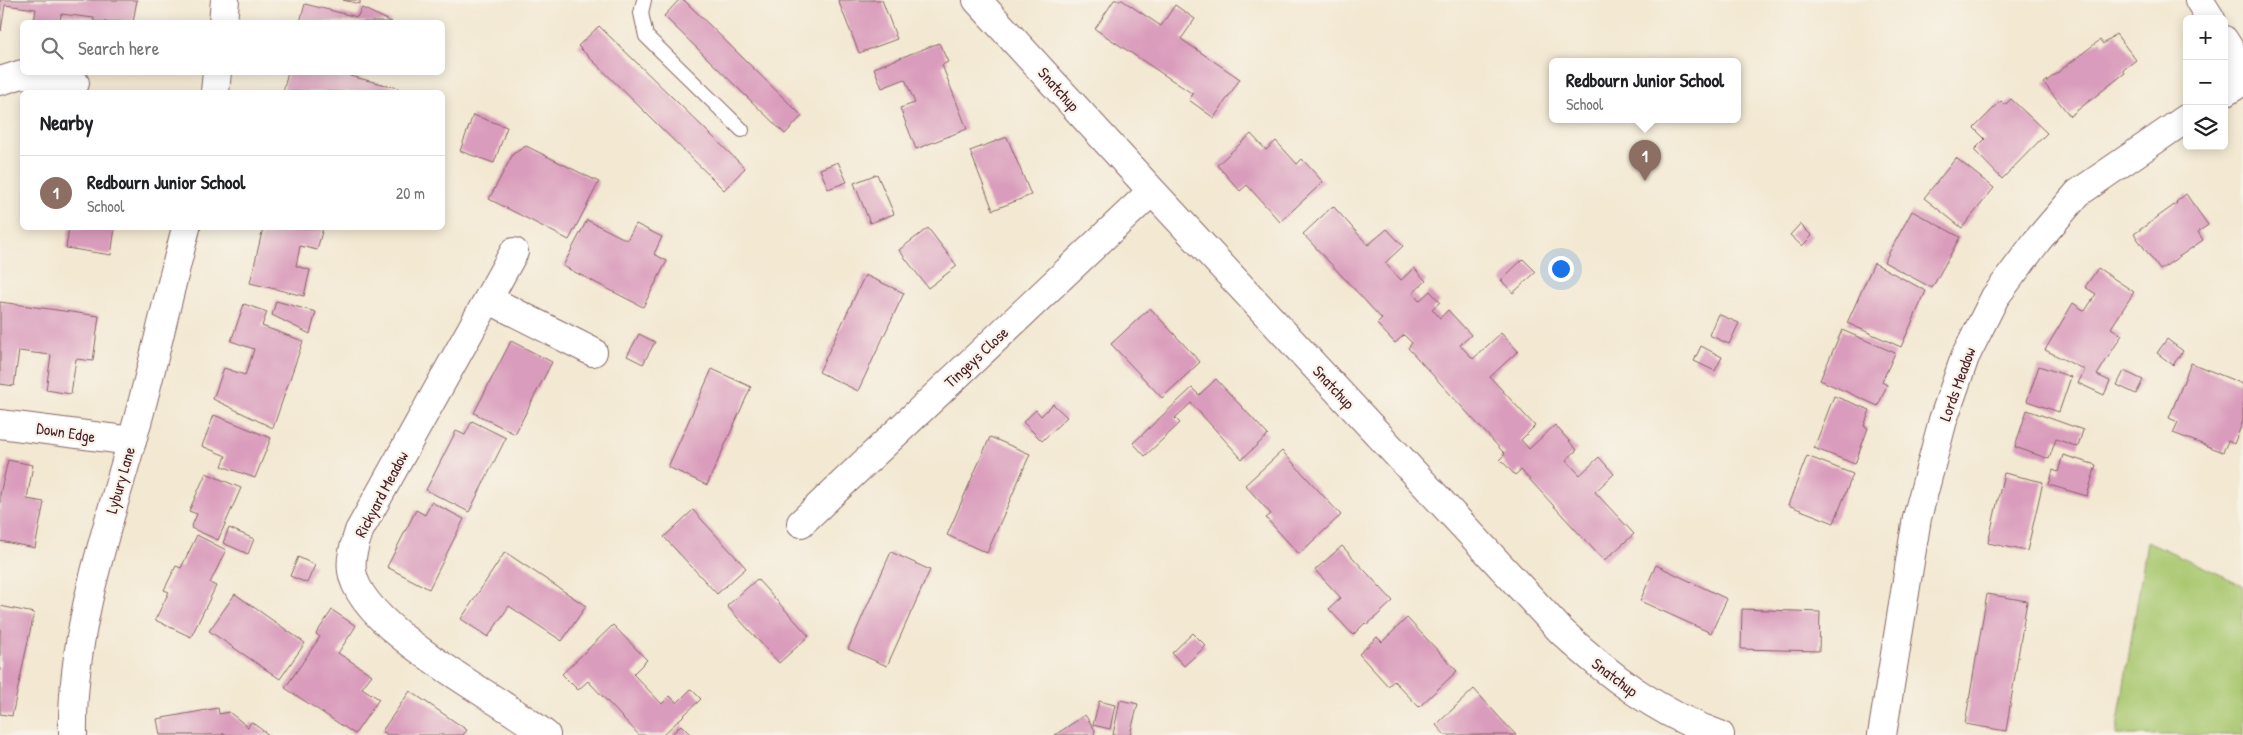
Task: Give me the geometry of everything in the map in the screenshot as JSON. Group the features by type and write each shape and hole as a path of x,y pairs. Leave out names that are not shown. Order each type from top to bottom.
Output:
{"street":[{"path":"223,20 225,0"},
{"name":"Snatchup","path":"977,0 1152,191 1561,630 1593,661 1626,686 1666,712 1720,735"},
{"path":"2199,0 2208,15"},
{"path":"2228,46 2243,70"},
{"path":"0,80 20,75"},
{"path":"28,75 75,83"},
{"path":"215,90 217,75"},
{"path":"2228,90 2243,80"},
{"name":"Lords Meadow","path":"1882,735 1917,518 1943,420 1964,357 1995,297 2036,241 2078,193 2183,121"},
{"name":"Tingeys Close","path":"801,523 1152,191"},
{"name":"Lybury Lane","path":"73,735 72,703 79,645 97,560 132,441 185,230"},
{"name":"Rickyard Meadow","path":"514,252 359,531 353,552 352,572 361,595 380,617 406,640 546,735"},
{"path":"488,299 593,352"},
{"name":"Down Edge","path":"0,424 132,441"}],"lane":[{"path":"644,0 641,13 646,36 742,130"}],"green space":[{"path":"2147,541 2243,585 2243,735 2116,735"}],"building":[{"path":"0,0 137,0 133,20 94,20 94,18 61,14 60,20 34,20 36,9 5,5 1,31"},
{"path":"343,0 360,0 360,4"},
{"path":"679,0 684,0 802,116 785,134 664,16"},
{"path":"838,0 882,0 897,39 859,53"},
{"path":"1114,0 1122,0 1161,26 1175,5 1195,19 1181,39 1240,79 1214,118 1189,100 1193,94 1095,29"},
{"path":"305,4 357,17 362,8 388,20 301,20"},
{"path":"599,26 745,168 724,190 578,46"},
{"path":"2116,34 2136,60 2123,70 2125,73 2070,116 2044,83 2100,40 2103,44"},
{"path":"939,43 948,62 942,65 967,129 916,149 900,108 915,103 905,79 882,88 874,68"},
{"path":"287,75 350,75 398,88 398,90 284,90"},
{"path":"2011,99 2047,133 2002,179 1974,150 1985,139 1974,128 2001,101 2005,105"},
{"path":"473,115 507,127 494,163 460,151"},
{"path":"1251,134 1266,150 1276,141 1297,164 1302,159 1323,182 1280,222 1247,185 1240,191 1217,165"},
{"path":"1007,137 1031,195 993,210 970,151"},
{"path":"526,146 599,182 569,240 489,199 513,154"},
{"path":"1956,158 1994,188 1962,228 1924,198"},
{"path":"838,162 847,182 828,189 820,169"},
{"path":"877,174 894,214 870,223 854,183"},
{"path":"2186,194 2208,225 2198,232 2203,240 2160,270 2134,234 2177,203"},
{"path":"1333,206 1368,245 1387,229 1403,246 1385,263 1401,280 1414,268 1426,281 1413,293 1419,301 1430,291 1440,302 1432,309 1440,318 1448,310 1471,335 1460,345 1473,359 1501,333 1518,351 1490,377 1535,426 1521,440 1529,449 1555,425 1577,450 1566,460 1580,475 1599,457 1614,474 1595,492 1634,534 1604,561 1521,470 1515,475 1500,459 1505,454 1408,348 1412,343 1404,335 1395,343 1377,324 1382,319 1303,234"},
{"path":"1912,211 1960,237 1932,288 1884,262"},
{"path":"587,220 627,240 636,224 662,237 654,254 667,261 643,307 563,266"},
{"path":"1800,224 1812,236 1802,246 1790,235"},
{"path":"928,228 957,266 928,288 899,250"},
{"path":"69,230 115,230 111,255 66,248"},
{"path":"263,230 322,230 317,250 300,246 296,266 310,270 304,296 250,283"},
{"path":"1523,259 1536,272 1513,293 1501,280"},
{"path":"1874,263 1926,291 1901,347 1847,323"},
{"path":"2098,268 2134,292 2111,328 2122,335 2097,375 2110,381 2104,395 2078,383 2085,370 2045,350 2073,303 2085,311 2096,294 2085,287"},
{"path":"865,275 904,293 858,391 819,372"},
{"path":"276,301 316,312 310,334 272,315"},
{"path":"0,302 99,316 93,361 76,359 71,394 46,390 51,355 19,351 14,386 0,384"},
{"path":"244,304 267,312 262,326 303,341 273,428 213,399 224,368 245,375 250,362 254,349 231,341"},
{"path":"1150,308 1200,362 1162,398 1111,344"},
{"path":"1718,314 1739,323 1729,344 1709,335"},
{"path":"1842,330 1895,353 1882,382 1887,385 1878,406 1820,380"},
{"path":"639,334 655,342 643,364 627,356"},
{"path":"2167,339 2183,351 2173,365 2157,353"},
{"path":"511,341 552,362 515,434 474,413"},
{"path":"1701,346 1722,357 1715,371 1694,361"},
{"path":"2191,363 2243,384 2243,421 2234,444 2228,441 2223,452 2173,433 2178,422 2169,418"},
{"path":"2039,366 2071,377 2059,412 2027,401"},
{"path":"712,369 751,387 707,485 668,467"},
{"path":"2124,371 2143,380 2136,394 2117,385"},
{"path":"1216,379 1268,435 1242,459 1191,403 1175,418 1180,423 1145,456 1133,443 1192,388 1199,395"},
{"path":"1834,396 1870,410 1864,426 1868,428 1855,464 1814,448"},
{"path":"1053,404 1067,417 1042,441 1023,422 1036,410 1041,416"},
{"path":"2027,410 2083,430 2078,447 2056,439 2049,459 2015,447"},
{"path":"214,415 271,438 255,478 222,466 226,456 202,446"},
{"path":"472,421 506,438 469,512 426,490 456,431 465,435"},
{"path":"990,437 1030,454 987,553 947,535"},
{"path":"1282,451 1341,515 1299,554 1266,518 1271,514 1245,485"},
{"path":"2063,455 2096,465 2087,496 2049,485 2053,470 2058,472"},
{"path":"1807,456 1853,474 1834,523 1788,505"},
{"path":"8,460 33,465 27,499 44,502 35,548 0,541 0,494"},
{"path":"206,473 241,488 218,540 191,528 197,514 189,511"},
{"path":"2004,473 2043,482 2027,551 1988,543"},
{"path":"431,502 464,519 429,589 387,567 416,510 425,515"},
{"path":"693,510 746,568 717,594 664,537"},
{"path":"229,528 254,539 248,554 223,543"},
{"path":"197,535 226,550 210,583 216,586 191,637 155,620 169,592 164,590 176,566 181,568"},
{"path":"1342,546 1393,601 1353,635 1329,609 1341,598 1315,570"},
{"path":"505,552 586,606 562,641 509,606 488,637 461,619"},
{"path":"891,552 930,570 887,666 848,649"},
{"path":"298,557 315,565 307,583 290,576"},
{"path":"1656,565 1727,599 1711,633 1640,601"},
{"path":"757,579 809,636 779,663 727,606"},
{"path":"235,594 305,643 280,679 209,631"},
{"path":"1987,594 2027,601 2006,731 1965,724"},
{"path":"0,606 34,613 12,716 0,714"},
{"path":"1742,609 1820,612 1819,651 1741,649"},
{"path":"332,610 356,626 338,653 372,675 362,688 379,699 355,734 285,688 320,637 316,634"},
{"path":"1407,618 1457,671 1419,707 1394,681 1388,686 1359,654 1377,637 1382,642"},
{"path":"613,625 647,660 633,674 662,704 670,696 677,703 691,689 701,699 663,735 639,735 588,681 578,690 562,674"},
{"path":"1193,633 1206,646 1184,666 1172,653"},
{"path":"1474,689 1516,735 1445,735 1436,725"},
{"path":"410,691 467,730 463,735 388,735 382,731"},
{"path":"1120,700 1138,704 1130,735 1113,735"},
{"path":"1099,701 1115,705 1110,729 1093,725"},
{"path":"218,708 219,714 229,712 248,727 251,722 269,735 225,735 223,733 223,735 160,735 157,719"},
{"path":"1085,715 1095,730 1094,735 1055,735"},
{"path":"681,725 691,735 671,735"}],"place":[{"name":"Redbourn Junior School","path":"1645,181"}]}
